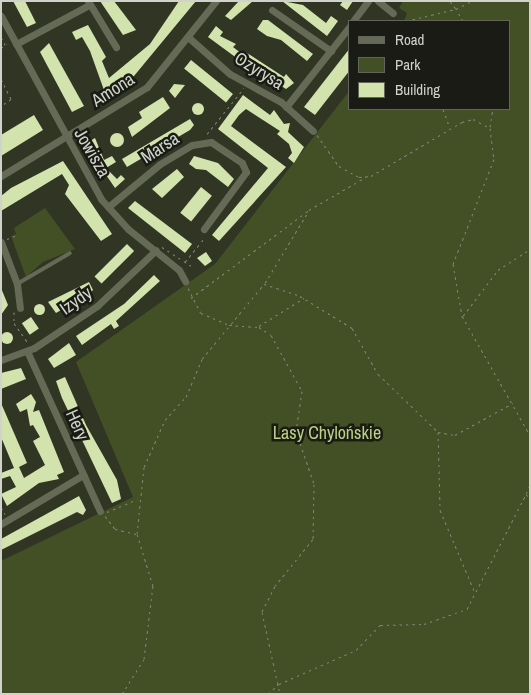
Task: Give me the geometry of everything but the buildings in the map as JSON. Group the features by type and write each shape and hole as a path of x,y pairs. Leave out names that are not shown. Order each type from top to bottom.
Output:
{"street":[{"name":"Amona","path":"1,176 147,87 216,1"},
{"path":"354,20 368,1"},
{"path":"378,1 393,13"},
{"path":"13,44 88,3 116,47"},
{"path":"272,10 331,51"},
{"name":"Jowisza","path":"1,16 13,44 65,137 108,207 157,247 186,281"},
{"path":"286,107 348,29"},
{"name":"Ozyrysa","path":"188,37 247,84 286,107 313,131"},
{"name":"Marsa","path":"108,207 160,164 204,142 217,145 246,172 204,229"},
{"path":"3,241 17,284 20,308"},
{"name":"Izydy","path":"1,360 27,351 106,299 157,247"},
{"name":"Hery","path":"27,351 100,511"},
{"path":"1,524 83,475"}],"lane":[{"path":"17,284 70,253"}],"path":[{"path":"450,1 462,20"},
{"path":"410,20 456,9 472,1"},
{"path":"1,37 5,45"},
{"path":"1,48 5,45 13,44"},
{"path":"1,79 11,99 1,106"},
{"path":"204,142 247,84"},
{"path":"443,110 450,129"},
{"path":"493,110 490,128 494,159 453,264 462,316 514,402 530,435"},
{"path":"191,298 309,210 366,176 450,129 473,119 490,128"},
{"path":"313,131 339,166 350,175 366,176"},
{"path":"122,694 144,659 154,586 137,534 138,499 144,467 165,420 186,398 202,358 264,284 309,210"},
{"path":"185,263 203,244 204,229"},
{"path":"3,241 17,236"},
{"path":"157,247 194,268"},
{"path":"462,316 498,270 530,249"},
{"path":"186,281 191,298 201,313 229,325 259,327 272,335 302,391 296,431 314,484 313,539 275,586 262,612 280,694"},
{"path":"264,284 304,298 352,328 378,374 438,432 455,436 514,402"},
{"path":"259,327 304,298"},
{"path":"20,308 14,312 14,323 28,344 36,339"},
{"path":"438,432 440,510 475,593"},
{"path":"268,694 279,684 356,650 380,625 424,624 466,610 530,485"},
{"path":"526,494 530,498"},
{"path":"137,534 114,529 102,511 138,499"},
{"path":"1,507 6,515"},
{"path":"492,694 520,694"}],"green space":[{"name":"Lasy Chylońskie","path":"403,1 530,1 530,694 1,694 1,561 133,497 76,362 215,264 348,93 348,110 511,110 511,20 404,20 407,13 399,8"},
{"path":"45,208 75,249 43,262 26,277 11,236 16,234 14,228"}]}
